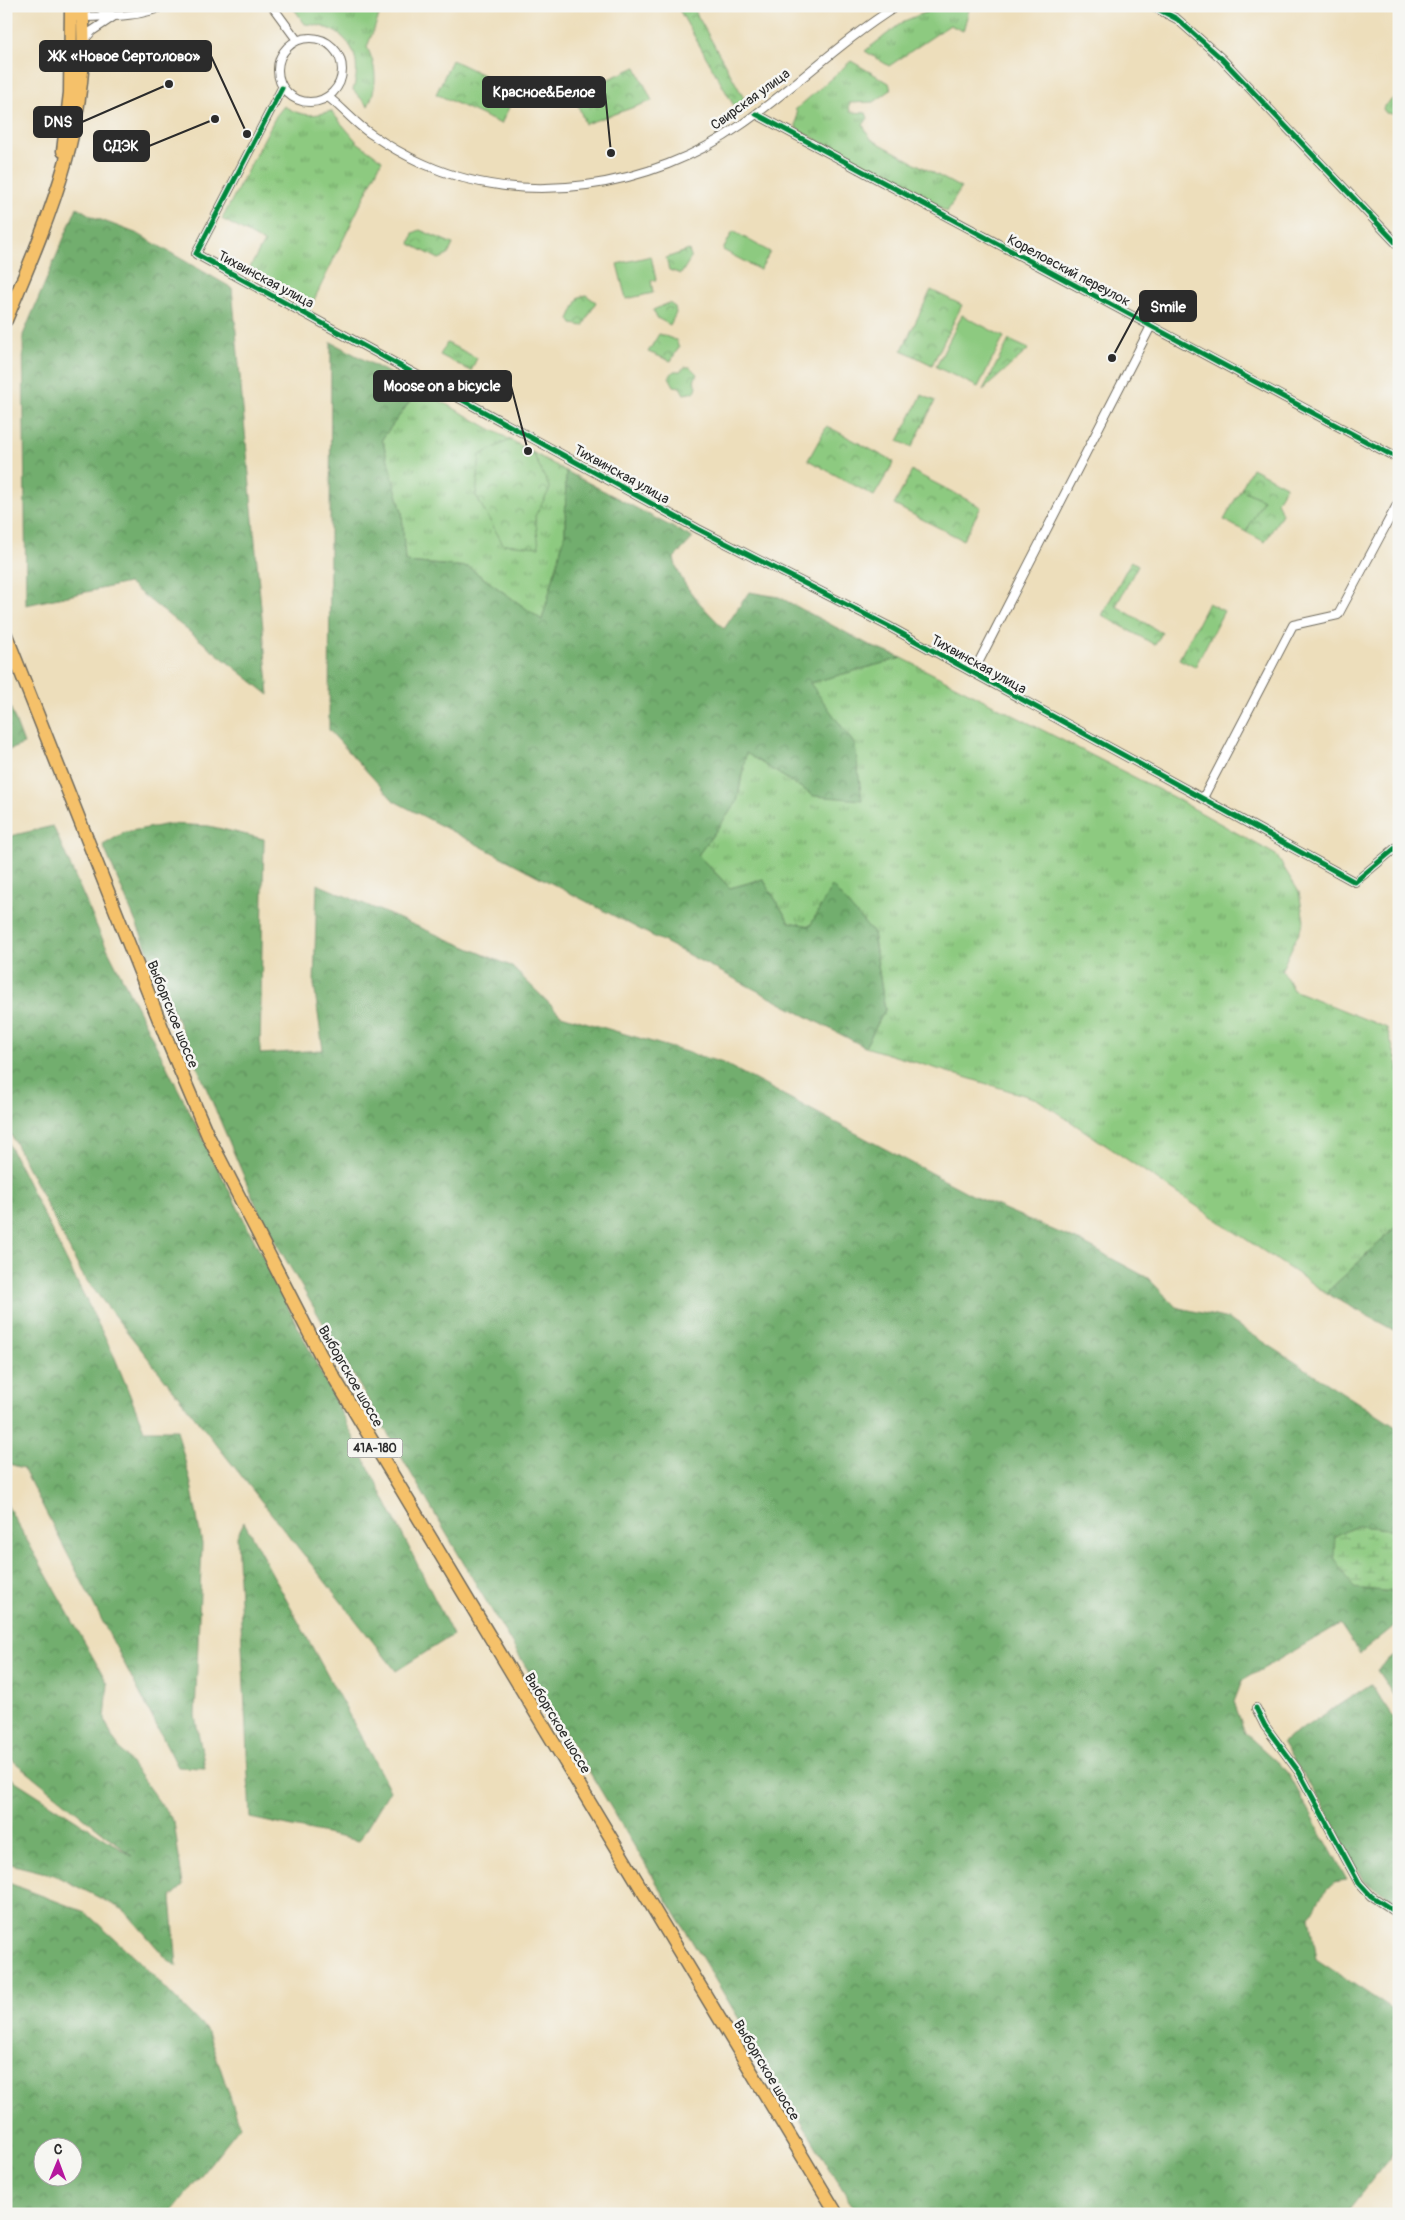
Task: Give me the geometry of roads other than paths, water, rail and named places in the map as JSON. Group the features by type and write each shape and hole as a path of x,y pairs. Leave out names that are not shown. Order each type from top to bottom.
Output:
{"main road":[{"path":"6,320 58,190 73,139 80,92 84,40 77,12"},
{"path":"58,190 70,93 77,12"},
{"name":"Выборгское шоссе","path":"6,635 161,1026 208,1136 311,1337 412,1509 837,2214"}],"street":[{"path":"95,6 115,16"},
{"path":"77,12 115,16 150,12 163,6"},
{"path":"272,6 297,40"},
{"name":"Свирская улица","path":"328,97 370,134 424,164 482,184 538,189 576,186 640,174 705,146 756,114 869,24 897,6"},
{"path":"1152,6 1177,19 1221,58 1399,246"},
{"path":"84,40 92,31 115,16"},
{"path":"310,38 324,41 335,49 341,61 342,75 337,88 328,97 316,102 303,102 291,97 282,88 278,78 280,58 290,45 297,40 310,38"},
{"name":"Тихвинская улица","path":"282,88 196,254 698,529 888,626 1355,882 1399,845"},
{"name":"Кореловский переулок","path":"756,114 1399,460"},
{"name":"Тихвинская улица","path":"973,673 1150,326"},
{"path":"1203,798 1293,625 1338,615 1399,501"},
{"path":"1256,1708 1265,1726 1299,1772 1359,1883 1371,1896 1399,1914"}],"place":[{"name":"DNS","path":"169,84"},
{"name":"СДЭК","path":"215,119"},
{"name":"ЖК «Новое Сертолово»","path":"247,134"},
{"name":"Красное&Белое","path":"611,153"},
{"name":"Smile","path":"1112,358"},
{"name":"Moose on a bicycle","path":"528,451"}]}
